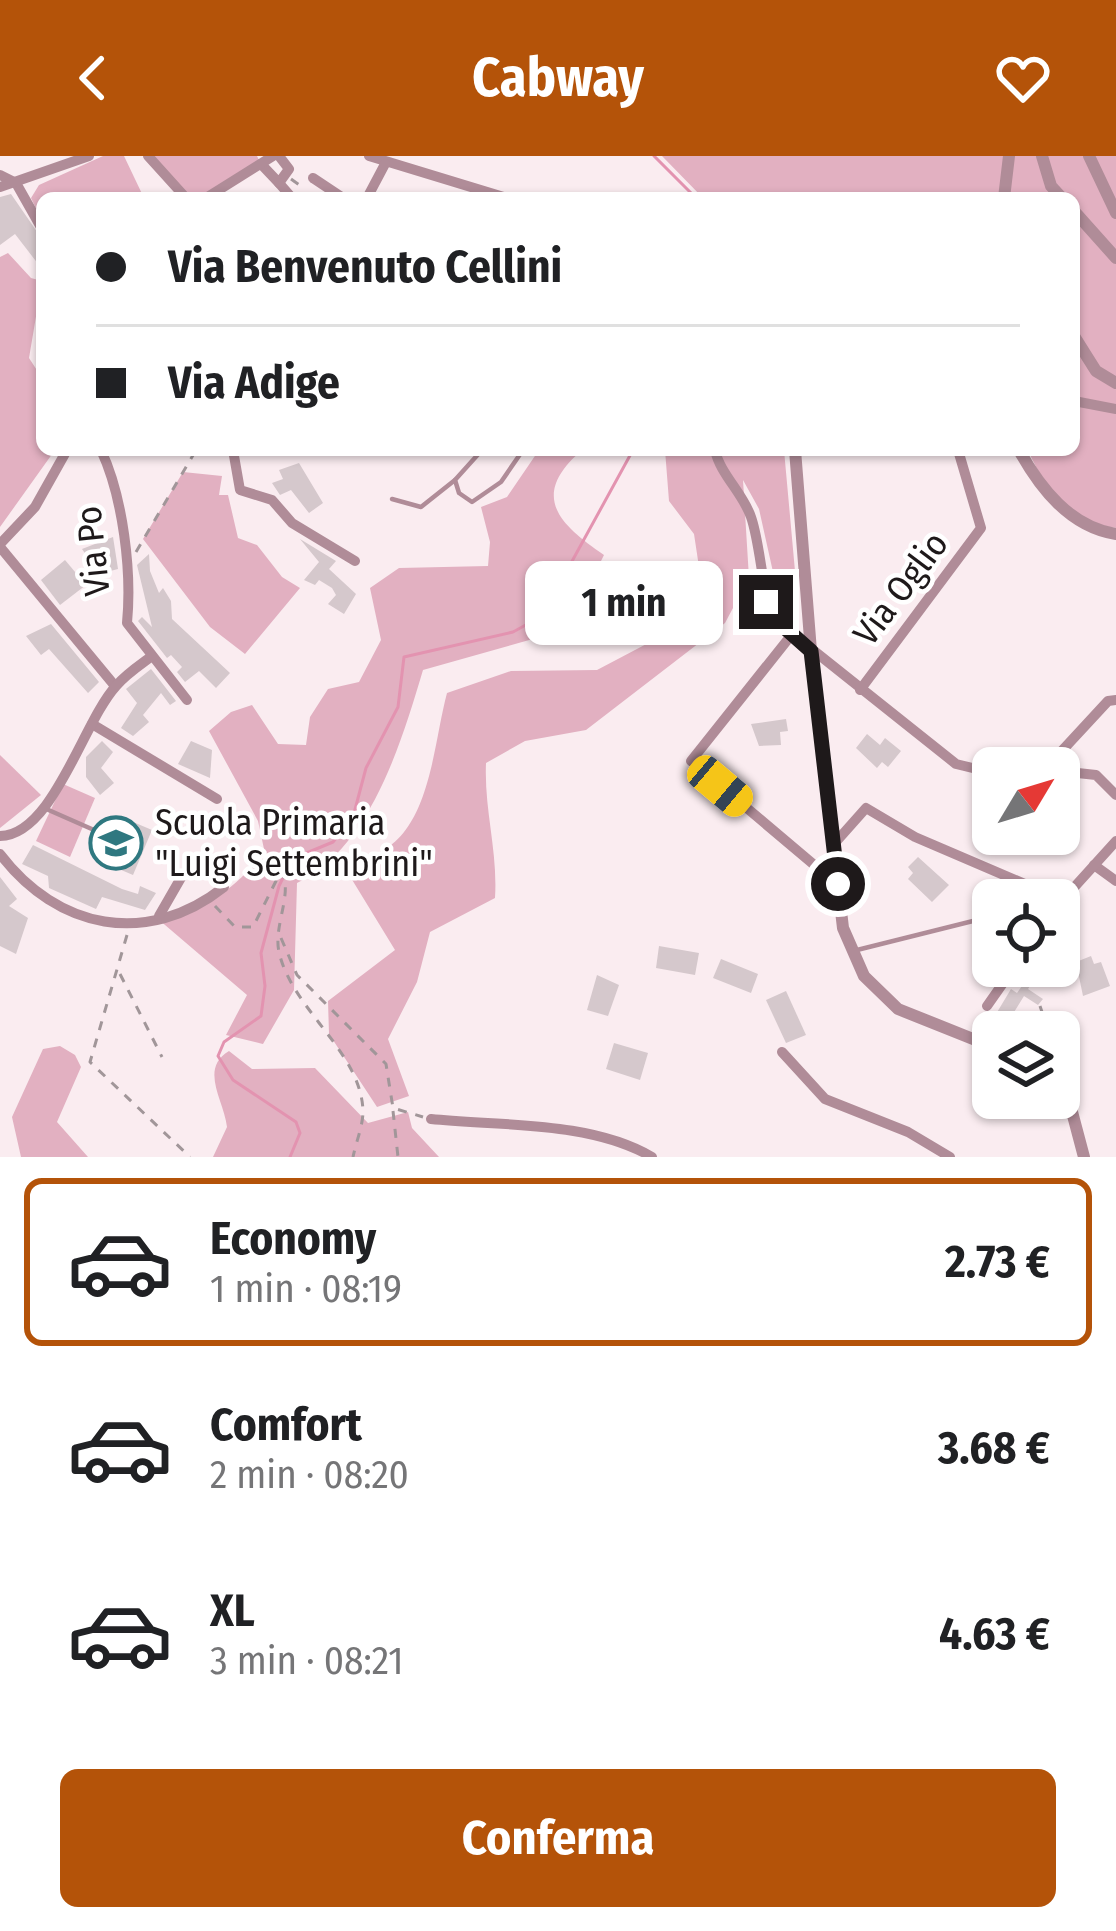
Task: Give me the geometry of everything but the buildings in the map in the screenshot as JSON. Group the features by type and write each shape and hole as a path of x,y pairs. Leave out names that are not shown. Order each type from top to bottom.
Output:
{"street":[{"path":"0,187 89,156"},
{"path":"148,156 181,192"},
{"path":"369,156 485,192"},
{"path":"1005,192 1009,156"},
{"path":"1042,156 1056,192"},
{"path":"1089,156 1116,213"},
{"path":"271,158 292,192"},
{"path":"271,158 289,169 282,179"},
{"path":"216,192 271,158"},
{"path":"370,192 385,164"},
{"path":"0,176 16,183 36,218"},
{"path":"1100,183 1116,199"},
{"path":"309,184 328,192"},
{"path":"1080,219 1116,258"},
{"path":"1080,346 1096,371 1116,383"},
{"path":"1080,402 1116,409"},
{"path":"64,456 35,507 0,545 115,686"},
{"name":"Via Po","path":"104,456 112,470 128,565 127,623 187,700"},
{"path":"234,456 240,490 272,500 292,523 355,561"},
{"path":"719,456 741,492 759,539 769,611 811,651 956,764 972,767"},
{"path":"796,456 811,651 843,928 864,976 898,1009 972,1039"},
{"name":"Via Oglio","path":"860,690 981,528 960,456"},
{"path":"1022,456 1070,515 1116,534"},
{"path":"793,633 691,761 838,884"},
{"path":"0,836 15,836 44,808 115,686 152,656"},
{"path":"1065,747 1108,701 1116,700"},
{"path":"92,724 217,799"},
{"path":"1080,774 1096,776 1116,794"},
{"path":"834,844 866,808 915,837 1009,879"},
{"path":"1080,880 1116,841"},
{"path":"0,854 46,902 79,919 130,921 159,916 208,899 224,887"},
{"path":"1094,865 1116,881"},
{"path":"159,916 182,876"},
{"path":"987,1006 1001,987"},
{"path":"782,1052 825,1099 908,1132 950,1157"},
{"path":"431,1119 588,1136 628,1143 652,1157"},
{"path":"1074,1119 1084,1157"}],"lane":[{"path":"392,499 421,507 477,456"},
{"path":"455,480 465,499 478,501 515,467 520,456"},
{"path":"44,808 94,830"},
{"path":"854,951 972,921"}],"path":[{"path":"282,179 309,184"},
{"path":"302,192 309,184"},
{"path":"128,565 192,456"},
{"path":"208,899 235,927 244,929 259,920 281,870 288,884 278,949 287,976 360,1095 362,1124 353,1157"},
{"path":"278,879 288,884"},
{"path":"130,921 119,973 90,1062 190,1157"},
{"path":"279,930 297,975 386,1064 398,1157"},
{"path":"119,973 162,1057"},
{"path":"1040,1006 1043,1011"},
{"path":"393,1108 431,1119"}],"shaded area":[{"path":"103,156 124,156 141,192 36,192 36,208 31,198 39,185"},
{"path":"151,156 257,156 261,164 216,192 181,192"},
{"path":"662,156 1116,156 1116,528 1087,519 1062,501 1031,456 1080,456 1080,192 697,192"},
{"path":"8,253 36,279 29,358 36,369 36,456 51,456 0,527 0,257"},
{"path":"535,456 576,456 557,481 554,495 563,520 604,555 583,597 554,633 423,670 393,761 363,820 322,867 297,883 294,990 263,1044 226,1035 247,995 158,919 219,895 243,876 264,849 258,821 209,731 231,712 252,705 278,744 306,745 310,717 328,689 359,682 381,640 370,588 399,568 488,566 490,542 481,507 507,497"},
{"path":"665,456 785,456 795,571 773,572 759,509 743,480 749,578 725,623 586,730 525,741 486,763 495,898 430,932 417,982 388,1039 409,1096 377,1107 329,1034 328,1001 395,950 351,878 354,859 379,852 398,839 413,819 431,770 447,693 511,671 597,670 654,640 699,567 694,534 669,501"},
{"path":"183,472 222,476 219,495 228,495 238,538 257,545 282,577 300,588 245,654 210,627 143,539"},
{"path":"0,755 41,795 0,828"},
{"path":"63,784 95,798 70,857 36,841"},
{"path":"60,1046 75,1055 81,1067 57,1122 88,1157 21,1157 12,1117 43,1049"},
{"path":"229,1051 252,1069 315,1068 368,1123 408,1112 412,1128 439,1157 213,1157 227,1127 214,1076 220,1058"}],"waterway":[{"path":"654,156 690,192"},
{"path":"290,1157 300,1133 296,1122 233,1080 218,1056 224,1042 261,1016 265,986 261,953 279,886 292,859 333,842 353,817 366,768 398,707 404,657 513,632 542,616 630,456"}],"place":[{"name":"Scuola Primaria \"Luigi Settembrini\"","path":"116,843"}],"route":[{"path":"766,602 775,619 811,651 838,884"}]}
